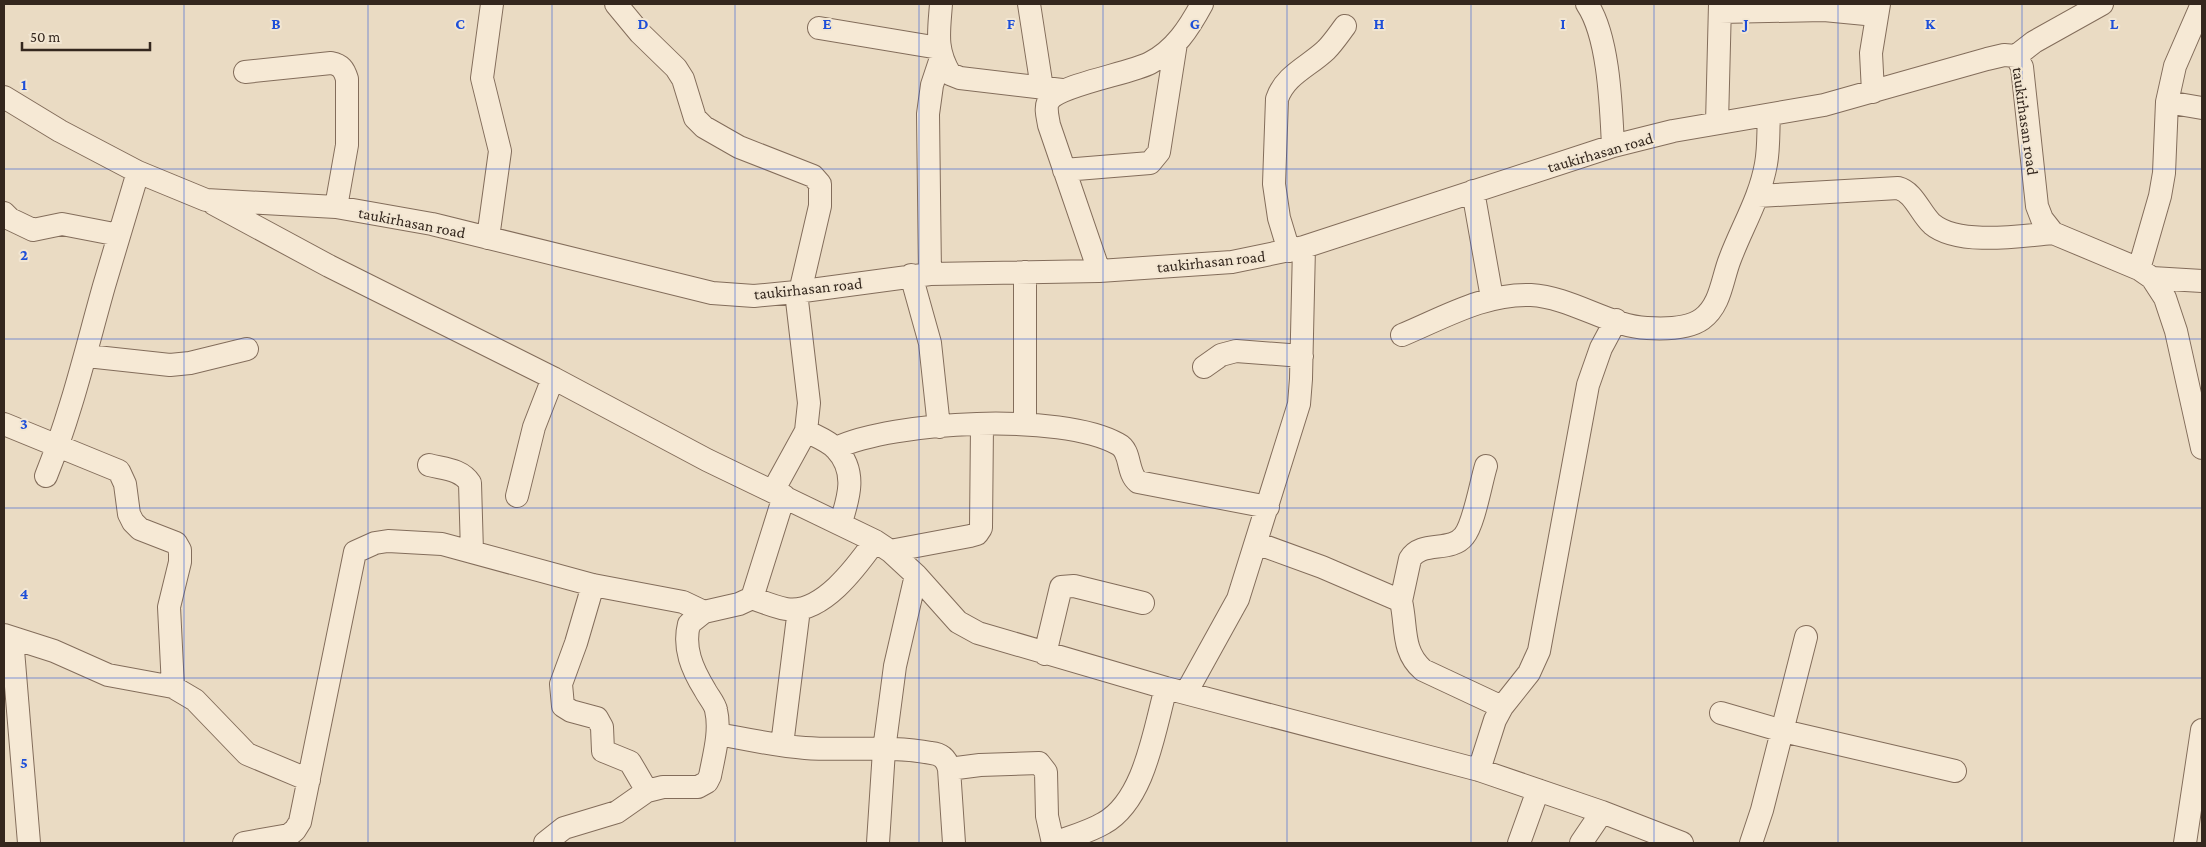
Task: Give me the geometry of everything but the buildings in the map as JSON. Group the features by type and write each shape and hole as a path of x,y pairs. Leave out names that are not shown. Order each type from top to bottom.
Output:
{"street":[{"path":"488,238 500,151 482,78 492,4"},
{"path":"616,4 640,33 676,68 683,79 695,118 704,127 739,147 813,176 820,184 820,206 798,292 809,402 806,431 779,494 752,598"},
{"path":"938,427 921,275 928,114 932,85 940,53 941,4"},
{"path":"1029,4 1052,89 1046,109 1049,125 1099,272"},
{"path":"940,53 950,74 960,78 1052,89 1123,74 1151,63 1176,43 1190,27 1202,4"},
{"path":"1587,4 1600,37 1610,92 1613,146"},
{"path":"2016,56 2034,42 2102,4"},
{"path":"2202,4 2175,66 2168,102 2163,180 2146,274 2165,298 2176,331 2202,448"},
{"path":"1717,123 1720,8 1877,10 1871,53 1874,92"},
{"path":"949,770 980,765 1039,763 1046,772 1047,816 1054,843 1093,836 1104,823 1121,810 1131,797 1176,690 1238,599 1299,404 1302,356 1296,249 1279,218 1274,184 1277,99 1281,88 1288,80 1327,50 1345,26"},
{"path":"819,28 940,53"},
{"path":"1064,170 1150,163 1159,152 1176,43"},
{"name":"taukirhasan road","path":"4,97 60,131 138,172 206,200 336,207 432,224 712,293 754,296 798,292 921,275 1099,272 1232,262 1296,249 1613,146 1672,131 1824,105 2004,55 2016,56 2022,67 2037,206 2042,219 2053,233"},
{"path":"245,72 331,63 339,65 345,71 347,79 347,145 336,207"},
{"path":"2168,102 2202,108"},
{"path":"1402,335 1492,298 1532,295 1574,304 1634,327 1690,325 1701,320 1710,311 1720,292 1729,260 1758,196 1766,163 1769,115"},
{"path":"46,476 87,356 138,172"},
{"path":"1758,196 1898,188 1906,190 1931,224 1959,236 2002,237 2053,233 2146,274 2202,281"},
{"path":"1473,191 1492,298"},
{"path":"206,200 329,266 553,378 708,460 841,522 883,546 916,575 958,622 978,633 1045,654 1176,690 1479,770 1602,812 1682,843"},
{"path":"4,213 10,219 33,230 62,224 119,235"},
{"path":"1025,272 1025,424"},
{"path":"1479,770 1494,720 1502,707 1529,674 1539,651 1588,385 1602,348 1616,320"},
{"path":"87,356 170,365 190,363 247,349"},
{"path":"1204,367 1221,355 1236,351 1302,356"},
{"path":"517,496 534,427 553,378"},
{"path":"4,424 119,471 125,484 133,522 140,529 176,543 180,550 180,562 168,607 173,687"},
{"path":"836,448 853,440 883,433 938,427 1049,425 1080,430 1120,444 1126,452 1132,477 1138,482 1268,507"},
{"path":"545,843 564,828 617,812 647,791 663,787 698,787 707,782 710,776 718,734 716,709 697,678 690,660 686,636 688,624 704,612 739,604 752,598 787,609 799,609 818,602 883,546 977,534 981,528 982,426"},
{"path":"806,431 836,448 848,466 850,492 841,522"},
{"path":"429,466 459,472 466,476 470,483 472,552"},
{"path":"1486,466 1464,536 1454,544 1423,549 1413,554 1410,559 1401,601 1404,637 1412,661 1423,670 1502,707"},
{"path":"244,843 289,835 300,822 355,552 375,542 388,540 442,544 593,585 683,602 704,612"},
{"path":"1256,543 1322,566 1401,601"},
{"path":"878,843 884,750 896,666 916,575"},
{"path":"593,585 576,643 561,684 563,706 572,711 597,718 602,727 603,751 630,762 647,791"},
{"path":"1045,654 1061,588 1074,586 1143,603"},
{"path":"782,745 799,609"},
{"path":"30,843 14,782 8,636 54,650 108,675 173,687 195,700 247,754 308,780"},
{"path":"1751,843 1783,731 1806,637"},
{"path":"1721,713 1783,731 1955,771"},
{"path":"2185,843 2202,730"},
{"path":"718,734 804,748 932,752 941,756 947,762 949,770 954,843"},
{"path":"1518,843 1538,790"},
{"path":"1581,843 1602,812"}]}
